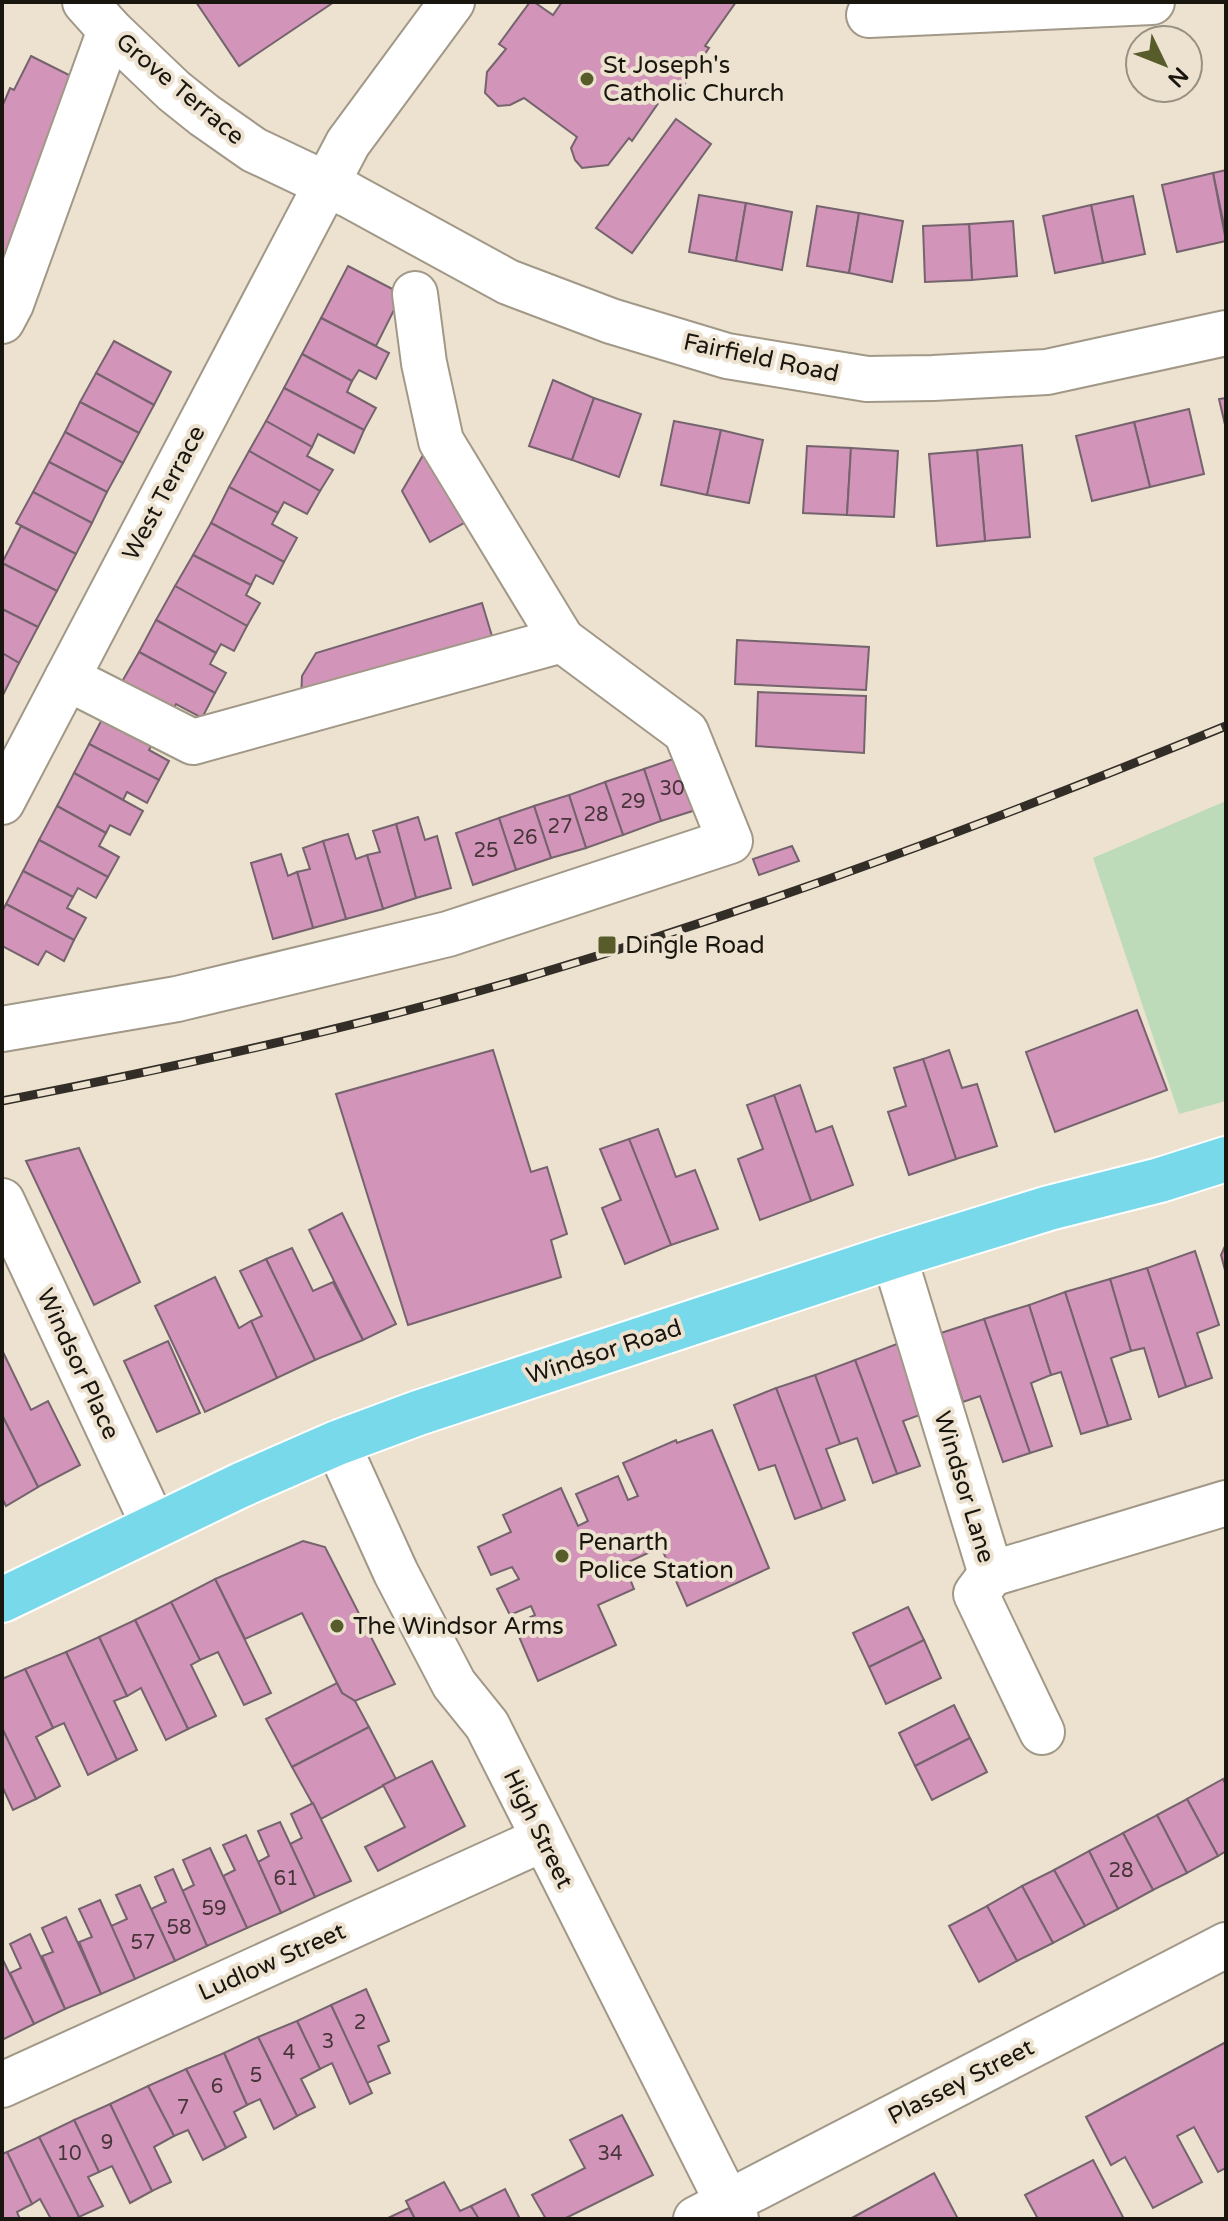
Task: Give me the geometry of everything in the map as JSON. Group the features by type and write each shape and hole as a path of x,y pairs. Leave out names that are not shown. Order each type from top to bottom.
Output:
{"main road":[{"name":"Windsor Road","path":"2,1600 241,1485 337,1443 894,1256 1049,1208 1160,1180 1226,1159"}],"street":[{"name":"West Terrace","path":"2,802 348,143 452,2"},
{"path":"874,8 1152,2"},
{"name":"Grove Terrace","path":"98,16 204,115 254,150 326,184"},
{"path":"2,321 11,304 98,16"},
{"name":"Fairfield Road","path":"326,184 508,282 611,321 727,356 806,370 867,379 1047,372 1226,333"},
{"path":"2,1029 177,999 448,934 730,841 686,732 562,640 441,441 424,363 415,294"},
{"path":"67,678 193,742 562,640"},
{"name":"Windsor Place","path":"2,1201 154,1526"},
{"name":"Windsor Lane","path":"894,1256 991,1574 1226,1503"},
{"name":"High Street","path":"337,1443 396,1573 454,1684 487,1725 720,2214"},
{"path":"991,1574 976,1594 1042,1732"},
{"name":"Ludlow Street","path":"2,2085 543,1839"},
{"name":"Plassey Street","path":"720,2214 1226,1945"}],"green space":[{"path":"1226,801 1226,1101 1179,1114 1093,858"}],"building":[{"path":"196,2 334,2 239,66"},
{"name":"St Joseph's Catholic Church","path":"530,2 553,15 562,2 736,2 705,46 709,48 673,101 664,95 632,141 629,138 608,165 582,168 571,148 577,137 524,98 510,105 498,106 485,93 487,72 506,49 499,44"},
{"path":"31,56 79,80 11,266 2,264 2,107 10,88 14,90"},
{"path":"676,119 711,144 632,253 596,228"},
{"path":"1226,170 1226,235 1213,173"},
{"path":"1213,173 1226,241 1177,252 1162,185"},
{"path":"699,195 746,203 736,261 689,252"},
{"path":"1133,196 1145,254 1103,263 1091,205"},
{"path":"746,203 792,212 782,270 736,261"},
{"path":"1091,205 1103,263 1055,273 1043,216"},
{"path":"817,206 859,213 849,273 807,266"},
{"path":"859,213 903,221 892,282 849,273"},
{"path":"1013,221 1017,276 972,280 969,224"},
{"path":"969,224 972,280 925,282 923,226"},
{"path":"348,266 402,294 376,346 321,318"},
{"path":"321,318 389,353 376,379 359,370 352,381 302,354"},
{"path":"114,341 171,372 154,405 96,373"},
{"path":"302,354 352,381 347,392 376,408 364,430 284,388"},
{"path":"96,373 154,405 139,433 80,402"},
{"path":"553,380 594,398 572,460 529,446"},
{"path":"284,388 364,430 354,453 318,434 312,447 266,421"},
{"path":"594,398 641,414 619,477 572,460"},
{"path":"1226,398 1226,429 1219,399"},
{"path":"80,402 139,433 123,463 65,432"},
{"path":"1189,409 1204,474 1150,487 1134,422"},
{"path":"266,421 312,447 307,456 333,470 320,491 249,451"},
{"path":"674,421 721,430 707,495 661,485"},
{"path":"1134,422 1150,487 1092,501 1076,436"},
{"path":"721,430 763,440 749,503 707,495"},
{"path":"65,432 123,463 107,492 49,462"},
{"path":"429,445 471,519 430,542 402,491"},
{"path":"1022,445 1030,537 985,541 977,450"},
{"path":"807,446 851,448 847,515 803,513"},
{"path":"851,448 898,451 894,517 847,515"},
{"path":"977,450 985,541 937,546 929,454"},
{"path":"249,451 320,491 307,514 284,502 278,513 229,487"},
{"path":"49,462 107,492 92,523 33,492"},
{"path":"229,487 278,513 272,524 297,538 284,562 211,523"},
{"path":"33,492 92,523 76,554 16,523"},
{"path":"211,523 284,562 273,584 256,575 251,585 193,555"},
{"path":"21,526 76,554 57,591 2,563"},
{"path":"193,555 251,585 246,595 260,603 247,626 175,586"},
{"path":"2,563 57,591 38,627 2,609"},
{"path":"175,586 247,626 234,651 221,644 216,653 156,620"},
{"path":"482,603 495,646 301,699 302,676 316,653"},
{"path":"2,609 38,627 19,663 2,653"},
{"path":"156,620 216,653 210,664 226,673 215,693 139,652"},
{"path":"737,640 869,647 866,690 735,684"},
{"path":"139,652 215,693 202,718 176,704 168,720 116,692"},
{"path":"2,653 19,663 2,697"},
{"path":"758,692 866,696 864,753 756,746"},
{"path":"108,708 156,736 149,750 169,761 159,780 89,744"},
{"path":"89,744 159,780 147,803 127,792 123,800 74,773"},
{"path":"682,756 699,809 661,821 644,769"},
{"path":"644,769 661,821 623,835 605,782"},
{"path":"74,773 143,811 130,835 110,825 106,833 57,806"},
{"path":"605,782 623,835 586,848 569,795"},
{"path":"569,795 586,848 551,858 534,806"},
{"path":"57,806 106,833 99,846 119,857 108,877 39,840"},
{"path":"534,806 551,858 516,870 499,818"},
{"path":"418,817 425,840 437,836 451,888 416,898 396,824"},
{"path":"499,818 516,870 473,885 456,833"},
{"path":"396,824 416,898 383,909 367,855 380,852 373,831"},
{"path":"348,834 356,859 367,855 383,909 346,919 323,841"},
{"path":"39,840 108,877 96,898 78,888 73,897 23,871"},
{"path":"323,841 346,919 313,928 297,872 310,869 303,848"},
{"path":"792,846 799,861 759,875 753,859"},
{"path":"281,854 288,876 297,872 313,928 273,939 251,863"},
{"path":"23,871 73,897 67,908 86,918 74,940 6,904"},
{"path":"6,904 74,940 64,961 46,951 38,965 2,946 2,912"},
{"path":"1137,1010 1167,1090 1055,1132 1026,1052"},
{"path":"493,1050 531,1172 547,1167 567,1234 551,1240 561,1277 408,1325 336,1094"},
{"path":"949,1050 962,1088 977,1084 997,1146 956,1159 923,1059"},
{"path":"923,1059 956,1159 909,1175 888,1112 906,1106 894,1068"},
{"path":"800,1085 816,1132 832,1126 853,1185 811,1201 774,1095"},
{"path":"774,1095 811,1201 760,1220 738,1159 763,1149 747,1105"},
{"path":"658,1129 676,1177 695,1170 718,1229 671,1245 629,1139"},
{"path":"629,1139 671,1245 625,1264 602,1208 621,1200 600,1149"},
{"path":"79,1148 140,1282 94,1305 26,1161"},
{"path":"342,1213 396,1324 363,1340 309,1230"},
{"path":"1226,1244 1226,1274 1221,1255"},
{"path":"292,1248 313,1291 333,1282 363,1340 315,1360 266,1259"},
{"path":"1195,1251 1219,1325 1197,1333 1212,1378 1186,1387 1147,1268"},
{"path":"266,1259 315,1360 277,1378 251,1321 262,1316 240,1271"},
{"path":"1147,1268 1186,1387 1159,1397 1144,1348 1131,1351 1110,1279"},
{"path":"215,1277 239,1328 251,1321 277,1378 205,1412 155,1306"},
{"path":"1110,1279 1131,1351 1111,1358 1131,1419 1108,1426 1065,1292"},
{"path":"1065,1292 1108,1426 1081,1434 1061,1372 1051,1375 1029,1305"},
{"path":"1029,1305 1051,1375 1031,1383 1052,1446 1030,1453 984,1319"},
{"path":"984,1319 1030,1453 1003,1462 980,1396 963,1402 941,1333"},
{"path":"168,1341 200,1413 157,1432 124,1361"},
{"path":"902,1342 928,1412 903,1421 920,1466 897,1474 855,1360"},
{"path":"2,1350 31,1410 48,1401 80,1465 38,1487 2,1415"},
{"path":"855,1360 897,1474 873,1483 857,1438 840,1444 815,1375"},
{"path":"815,1375 840,1444 826,1449 845,1500 822,1509 776,1388"},
{"path":"776,1388 822,1509 795,1519 775,1465 759,1470 734,1405"},
{"path":"2,1415 38,1487 6,1506 2,1498"},
{"name":"Penarth Police Station","path":"712,1430 769,1568 687,1606 661,1547 624,1564 634,1589 598,1605 616,1645 538,1681 514,1625 535,1615 531,1606 510,1615 497,1589 519,1579 512,1567 491,1575 478,1547 511,1532 503,1515 561,1488 578,1526 588,1521 576,1494 618,1476 628,1500 638,1496 623,1463 676,1440 677,1443"},
{"name":"The Windsor Arms","path":"303,1541 325,1547 395,1684 355,1701 342,1693 302,1613 245,1639 215,1579"},
{"path":"215,1579 271,1693 244,1705 218,1652 200,1660 171,1602"},
{"path":"171,1602 200,1660 191,1665 216,1716 188,1729 135,1620"},
{"path":"908,1607 924,1640 869,1667 853,1633"},
{"path":"135,1620 188,1729 166,1740 141,1688 127,1696 99,1637"},
{"path":"99,1637 127,1696 114,1701 137,1750 117,1760 66,1652"},
{"path":"924,1640 941,1678 886,1704 869,1667"},
{"path":"66,1652 117,1760 88,1775 64,1723 53,1728 25,1669"},
{"path":"25,1669 53,1728 36,1737 60,1786 36,1799 2,1728 2,1679"},
{"path":"337,1683 342,1693 355,1701 369,1727 292,1767 266,1719"},
{"path":"954,1705 970,1738 915,1766 899,1733"},
{"path":"369,1727 396,1779 321,1819 292,1767"},
{"path":"2,1728 36,1799 13,1810 2,1786"},
{"path":"970,1738 987,1772 932,1800 915,1766"},
{"path":"432,1761 465,1826 378,1871 365,1847 405,1827 383,1785"},
{"path":"1223,1779 1226,1785 1226,1851 1218,1856 1187,1799"},
{"path":"1187,1799 1218,1856 1187,1873 1157,1815"},
{"path":"313,1803 351,1881 315,1897 290,1844 302,1838 291,1814"},
{"path":"1157,1815 1187,1873 1153,1890 1123,1833"},
{"path":"280,1822 315,1897 281,1913 258,1862 269,1856 258,1831"},
{"path":"1123,1833 1153,1890 1118,1909 1089,1851"},
{"path":"246,1835 281,1913 247,1928 223,1876 235,1870 223,1845"},
{"path":"210,1848 247,1928 207,1946 182,1891 194,1885 183,1860"},
{"path":"1089,1851 1118,1909 1085,1926 1054,1870"},
{"path":"173,1869 207,1946 175,1961 151,1909 166,1902 155,1877"},
{"path":"1054,1870 1085,1926 1053,1943 1022,1886"},
{"path":"140,1885 175,1961 135,1979 111,1926 127,1919 116,1895"},
{"path":"1022,1886 1053,1943 1017,1961 987,1906"},
{"path":"100,1900 135,1979 101,1994 79,1942 92,1937 79,1909"},
{"path":"987,1906 1017,1961 979,1982 949,1926"},
{"path":"66,1917 101,1994 65,2009 42,1956 53,1952 42,1928"},
{"path":"30,1934 65,2009 34,2024 10,1973 21,1968 10,1944"},
{"path":"2,1958 34,2024 4,2039 2,2036"},
{"path":"366,1989 389,2041 378,2046 390,2073 367,2083 331,2005"},
{"path":"331,2005 372,2093 350,2104 332,2063 320,2069 297,2021"},
{"path":"297,2021 320,2069 301,2079 315,2107 297,2116 258,2037"},
{"path":"258,2037 297,2116 274,2129 260,2099 247,2105 224,2053"},
{"path":"1226,2042 1226,2168 1218,2172 1194,2127 1177,2136 1202,2182 1153,2208 1125,2157 1111,2165 1086,2117"},
{"path":"224,2053 247,2105 234,2112 246,2137 226,2148 186,2069"},
{"path":"186,2069 226,2148 203,2160 188,2130 174,2136 148,2086"},
{"path":"148,2086 174,2136 154,2147 171,2182 152,2191 110,2104"},
{"path":"110,2104 152,2191 130,2203 112,2166 99,2172 74,2120"},
{"path":"622,2115 653,2175 564,2219 546,2219 532,2195 585,2168 570,2140"},
{"path":"74,2120 99,2172 88,2177 103,2206 79,2217 39,2137"},
{"path":"39,2137 79,2217 75,2219 51,2219 40,2199 32,2204 7,2152"},
{"path":"7,2152 32,2204 17,2212 20,2219 2,2219 2,2154"},
{"path":"1093,2160 1124,2219 1038,2219 1025,2195"},
{"path":"934,2173 958,2219 850,2219"},
{"path":"444,2182 460,2211 471,2206 479,2219 415,2219 406,2201"},
{"path":"505,2189 520,2219 479,2219 471,2206"},
{"path":"409,2208 415,2219 386,2219"}],"railway":[{"path":"2,1101 340,1028 628,946 886,858 1226,726"}],"place":[{"name":"St Joseph's Catholic Church","path":"587,79"},
{"name":"Dingle Road","path":"607,945"},
{"name":"Penarth Police Station","path":"562,1556"},
{"name":"The Windsor Arms","path":"337,1626"}]}
